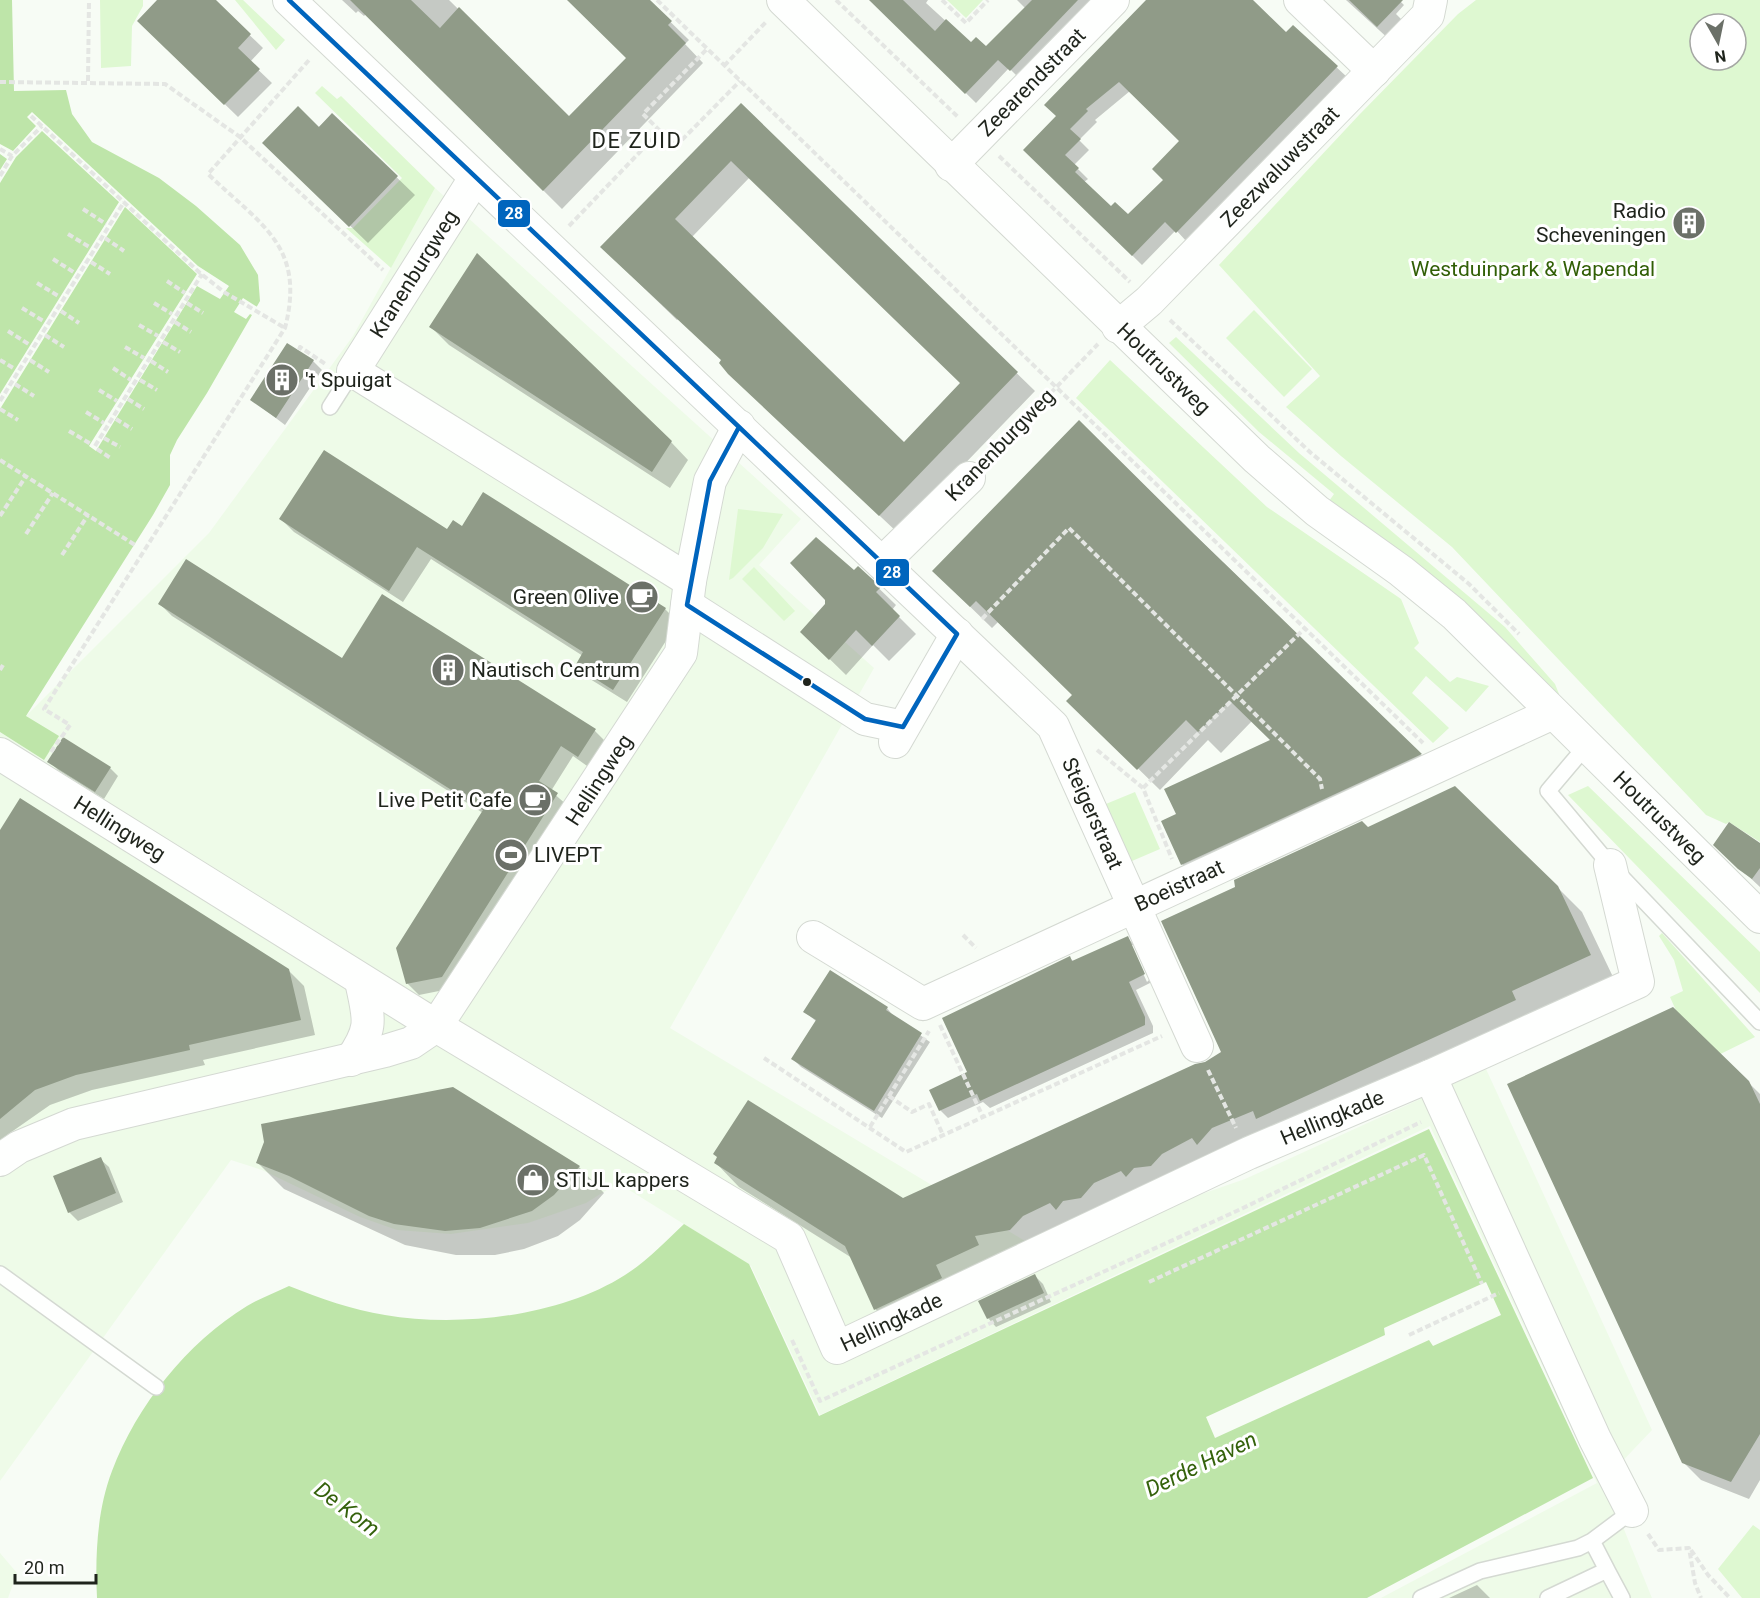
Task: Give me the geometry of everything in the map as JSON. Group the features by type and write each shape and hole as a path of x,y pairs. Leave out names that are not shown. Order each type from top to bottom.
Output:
{"street":[{"path":"289,0 957,634 899,734 865,719 688,593 350,375"},
{"name":"Zeearendstraat","path":"951,165 1113,0"},
{"path":"1300,0 1374,71"},
{"name":"Zeezwaluwstraat","path":"1118,327 1149,301 1428,15 1431,0"},
{"name":"Houtrustweg","path":"785,1 951,165 1257,459 1317,511 1393,565 1454,614 1760,917"},
{"name":"Kranenburgweg","path":"350,375 475,178"},
{"name":"Hellingweg","path":"0,1160 19,1148 74,1124 351,1060 411,1043 436,1026 681,653 688,593 710,482 739,426"},
{"name":"Kranenburgweg","path":"882,563 969,478"},
{"name":"Steigerstraat","path":"957,634 1053,726 1192,1035"},
{"name":"Boeistraat","path":"813,937 924,1004 1553,713"},
{"name":"Hellingweg","path":"0,754 436,1026"},
{"name":"Hellingkade","path":"436,1026 789,1238 837,1348 1249,1153 1430,1076 1638,982 1610,865"},
{"path":"351,1060 366,1037 368,1013 361,981"},
{"path":"1430,1076 1595,1439 1632,1511"}],"lane":[{"path":"330,407 350,375"},
{"path":"1586,746 1548,791 1610,865 1760,1022"},
{"path":"0,1274 156,1387"},
{"path":"1421,1598 1480,1571 1578,1548 1592,1541 1632,1511"},
{"path":"1592,1541 1622,1598"},
{"path":"1548,1598 1607,1570"}],"path":[{"path":"88,81 89,0"},
{"path":"657,0 1443,762"},
{"path":"942,0 966,23 988,0"},
{"path":"724,66 785,1"},
{"path":"36,775 70,725 44,709 285,328 292,295 287,262 281,249 261,225 208,174 329,38"},
{"path":"707,49 643,114 660,131 676,146 740,81"},
{"path":"0,82 88,81 165,84 240,137 405,290"},
{"path":"31,116 202,274 224,292 285,328"},
{"path":"0,176 12,156 42,126"},
{"path":"549,247 660,131"},
{"path":"0,149 12,156"},
{"path":"0,401 124,202"},
{"path":"83,209 106,224"},
{"path":"68,234 91,248"},
{"path":"105,238 124,251"},
{"path":"53,259 75,273"},
{"path":"91,261 110,274"},
{"path":"94,446 202,274"},
{"path":"167,281 185,293"},
{"path":"37,283 60,297"},
{"name":"Houtrustweg","path":"1149,301 1311,453 1469,584 1526,642"},
{"path":"153,303 172,314"},
{"path":"187,303 203,313"},
{"path":"22,308 45,322"},
{"path":"60,311 79,323"},
{"path":"175,322 191,332"},
{"path":"139,325 158,336"},
{"name":"Kranenburgweg","path":"969,478 1055,387 1118,327"},
{"path":"8,331 30,345"},
{"path":"45,335 64,347"},
{"path":"163,342 180,352"},
{"path":"125,347 144,358"},
{"path":"299,350 300,347 350,375"},
{"path":"0,360 15,369"},
{"path":"30,360 49,372"},
{"path":"151,361 168,372"},
{"path":"112,368 131,380"},
{"path":"140,380 157,390"},
{"path":"15,384 34,396"},
{"path":"99,390 117,401"},
{"path":"128,399 144,409"},
{"path":"0,409 18,420"},
{"path":"86,412 104,423"},
{"path":"116,419 132,429"},
{"path":"69,431 112,459"},
{"path":"104,438 120,447"},
{"path":"0,459 135,545"},
{"path":"0,516 26,476"},
{"path":"26,534 53,493"},
{"path":"62,555 88,515"},
{"path":"990,612 1069,528 1320,779"},
{"path":"1143,788 1238,697 1304,629"},
{"path":"0,670 3,665"},
{"path":"1092,745 1143,788 1181,884"},
{"path":"870,1128 937,1019 983,1117"},
{"path":"764,1058 906,1152 983,1117 1192,1035 1249,1153"},
{"path":"889,1096 912,1112 929,1104 943,1135"},
{"path":"792,1340 820,1401 1241,1209 1446,1110"},
{"path":"1149,1282 1424,1155 1482,1284"},
{"path":"1409,1335 1524,1281"},
{"path":"1632,1511 1659,1550 1689,1548"},
{"path":"1689,1548 1695,1583 1701,1598"},
{"path":"1689,1548 1708,1575 1730,1598"}],"shaded area":[{"path":"435,188 801,519 759,565 874,668 670,1028 1040,1250 1245,1179 1486,1069 1652,1430 1614,1470 1612,1500 1652,1598 1381,1598 1597,1483 1430,1126 820,1415 751,1266 618,1183 586,1203 528,1223 451,1234 397,1230 360,1217 262,1170 231,1160 0,1481 0,732 44,760 26,716 209,533 353,336"},
{"path":"0,1553 17,1573 8,1598 0,1598"}],"green space":[{"path":"100,0 143,0 143,6 132,26 131,66 101,68"},
{"path":"235,0 243,0 285,40 276,50"},
{"path":"947,0 983,0 966,18"},
{"name":"Westduinpark & Wapendal","path":"1476,0 1760,0 1760,842 1729,822 1726,824 1706,815 1452,547 1341,456 1286,407 1320,376 1219,265 1359,115 1458,14"},
{"path":"322,86 337,99 341,96 435,188 391,268 346,228 353,228 402,178 315,93"},
{"path":"1254,310 1312,369 1284,397 1226,338"},
{"path":"1176,337 1299,453 1505,627 1555,684 1559,694 1556,697 1329,501 1334,494 1259,432 1169,343"},
{"path":"1110,360 1267,507 1401,599 1419,643 1414,648 1450,682 1457,677 1489,686 1466,712 1426,676 1412,693 1449,728 1433,743 1076,398"},
{"path":"738,509 783,514 763,548 729,580"},
{"path":"754,567 795,611 784,621 742,579"},
{"path":"1588,786 1760,952 1760,993 1568,795"},
{"path":"1135,792 1160,849 1125,864 1101,806"},
{"path":"1662,933 1755,1037 1700,1064 1670,997 1683,991 1674,960 1659,936"},
{"path":"1753,1525 1760,1530 1760,1598 1742,1598 1718,1569"}],"water":[{"path":"0,0 12,0 14,91 66,90 72,114 92,142 159,178 196,206 240,245 258,275 260,301 177,440 170,455 170,485 26,716 59,736 44,760 0,732"},
{"path":"1429,1129 1593,1478 1367,1598 97,1598 97,1550 103,1502 112,1471 135,1423 166,1378 204,1338 247,1306 289,1286 348,1307 414,1319 477,1319 509,1315 541,1309 599,1289 641,1264 684,1224 749,1264 819,1416"}],"pier":[{"path":"32,112 198,266 229,286 220,299 197,286 96,451 89,446 197,274 125,207 0,409 0,394 119,202 42,131 16,157 0,183 0,170 7,159 0,154 0,144 13,151 36,126 27,117"},
{"path":"243,298 259,308 254,316 250,314 246,319 234,312"},
{"path":"1486,1282 1501,1315 1433,1346 1429,1340 1215,1438 1206,1417 1385,1335 1384,1328"}],"building":[{"path":"157,0 216,0 251,34 238,48 260,69 224,105 137,21"},
{"path":"350,0 411,0 440,28 459,7 569,116 626,58 567,0 650,0 672,21 668,25 686,43 543,191"},
{"path":"869,0 903,0 935,31 946,19 971,42 976,37 986,46 1032,0 1078,0 1010,71 998,60 965,94"},
{"path":"1146,0 1253,0 1286,32 1293,25 1338,66 1176,233 1165,222 1132,256 1023,150 1056,116 1044,105","holes":["1119,82 1179,141 1152,169 1163,180 1128,214 1115,202 1111,206 1075,172 1079,168 1065,155 1081,139 1070,129 1088,111 1086,109"]},
{"path":"1349,0 1403,0 1377,27"},
{"path":"741,103 1018,372 879,516 728,374 719,363 721,360 600,247","holes":["731,161 960,383 904,442 675,219"]},
{"path":"298,106 319,127 332,113 398,176 349,227 262,143"},
{"path":"477,253 672,441 652,472 429,327"},
{"name":"'t Spuigat","path":"287,343 314,360 276,418 250,400"},
{"path":"1079,420 1422,754 1181,865 1161,821 1176,814 1164,789 1270,740 1230,701 1198,732 1186,720 1137,770 1066,701 1072,695 976,601 970,607 932,571"},
{"path":"324,450 447,529 453,520 462,526 483,492 666,608 613,690 575,666 583,652 417,547 389,591 279,519"},
{"path":"816,537 854,570 858,566 881,587 876,592 900,616 872,646 856,630 829,660 800,632 825,604 825,600 790,563"},
{"path":"186,559 342,658 382,594 596,729 578,757 561,746 539,781 558,793 442,977 406,984 396,948 483,810 158,604"},
{"path":"63,737 111,767 95,792 47,762"},
{"path":"1455,786 1558,886 1591,955 1512,991 1516,1000 1256,1119 1253,1111 1212,1128 1197,1145 1192,1138 1162,1154 1151,1166 1134,1168 1126,1177 1121,1171 1094,1183 1081,1198 1063,1201 1056,1210 1050,1203 1023,1216 1010,1230 975,1236 979,1245 936,1265 942,1278 874,1310 845,1246 714,1163 717,1157 713,1154 748,1100 903,1198 1195,1064 1205,1062 1221,1052 1161,921 1235,887 1234,880 1362,821 1368,827"},
{"path":"20,798 289,969 301,1020 189,1045 190,1050 76,1075 35,1090 0,1119 0,830"},
{"path":"1729,822 1760,843 1760,868 1752,879 1713,845"},
{"path":"1128,936 1145,974 1129,982 1145,1017 1145,1025 980,1101 977,1094 939,1111 929,1090 967,1072 942,1018 1070,956 1072,961"},
{"path":"830,970 888,1007 886,1010 922,1033 874,1111 791,1059 816,1020 803,1012"},
{"path":"1673,1007 1749,1081 1760,1104 1760,1434 1731,1482 1682,1463 1507,1084"},
{"path":"453,1087 580,1166 554,1195 532,1211 480,1228 445,1231 394,1224 369,1216 289,1176 256,1163 264,1142 261,1124"},
{"path":"101,1157 116,1193 68,1213 53,1176"},
{"path":"1035,1274 1044,1293 987,1319 978,1301"}],"transit line":[{"name":"28","path":"289,0 739,427"},
{"name":"28","path":"739,427 957,634 903,727 865,719 687,605 710,481 739,427"}],"place":[{"name":"Radio Scheveningen","path":"1689,223"},
{"name":"'t Spuigat","path":"282,380"},
{"name":"Green Olive","path":"642,597"},
{"name":"Nautisch Centrum","path":"448,670"},
{"name":"Live Petit Cafe","path":"535,800"},
{"name":"LIVEPT","path":"511,855"},
{"name":"STIJL kappers","path":"533,1180"}],"district":[{"name":"DE ZUID","path":"637,140"}],"water label":[{"name":"Derde Haven","path":"1201,1464"},
{"name":"De Kom","path":"347,1509"}]}
